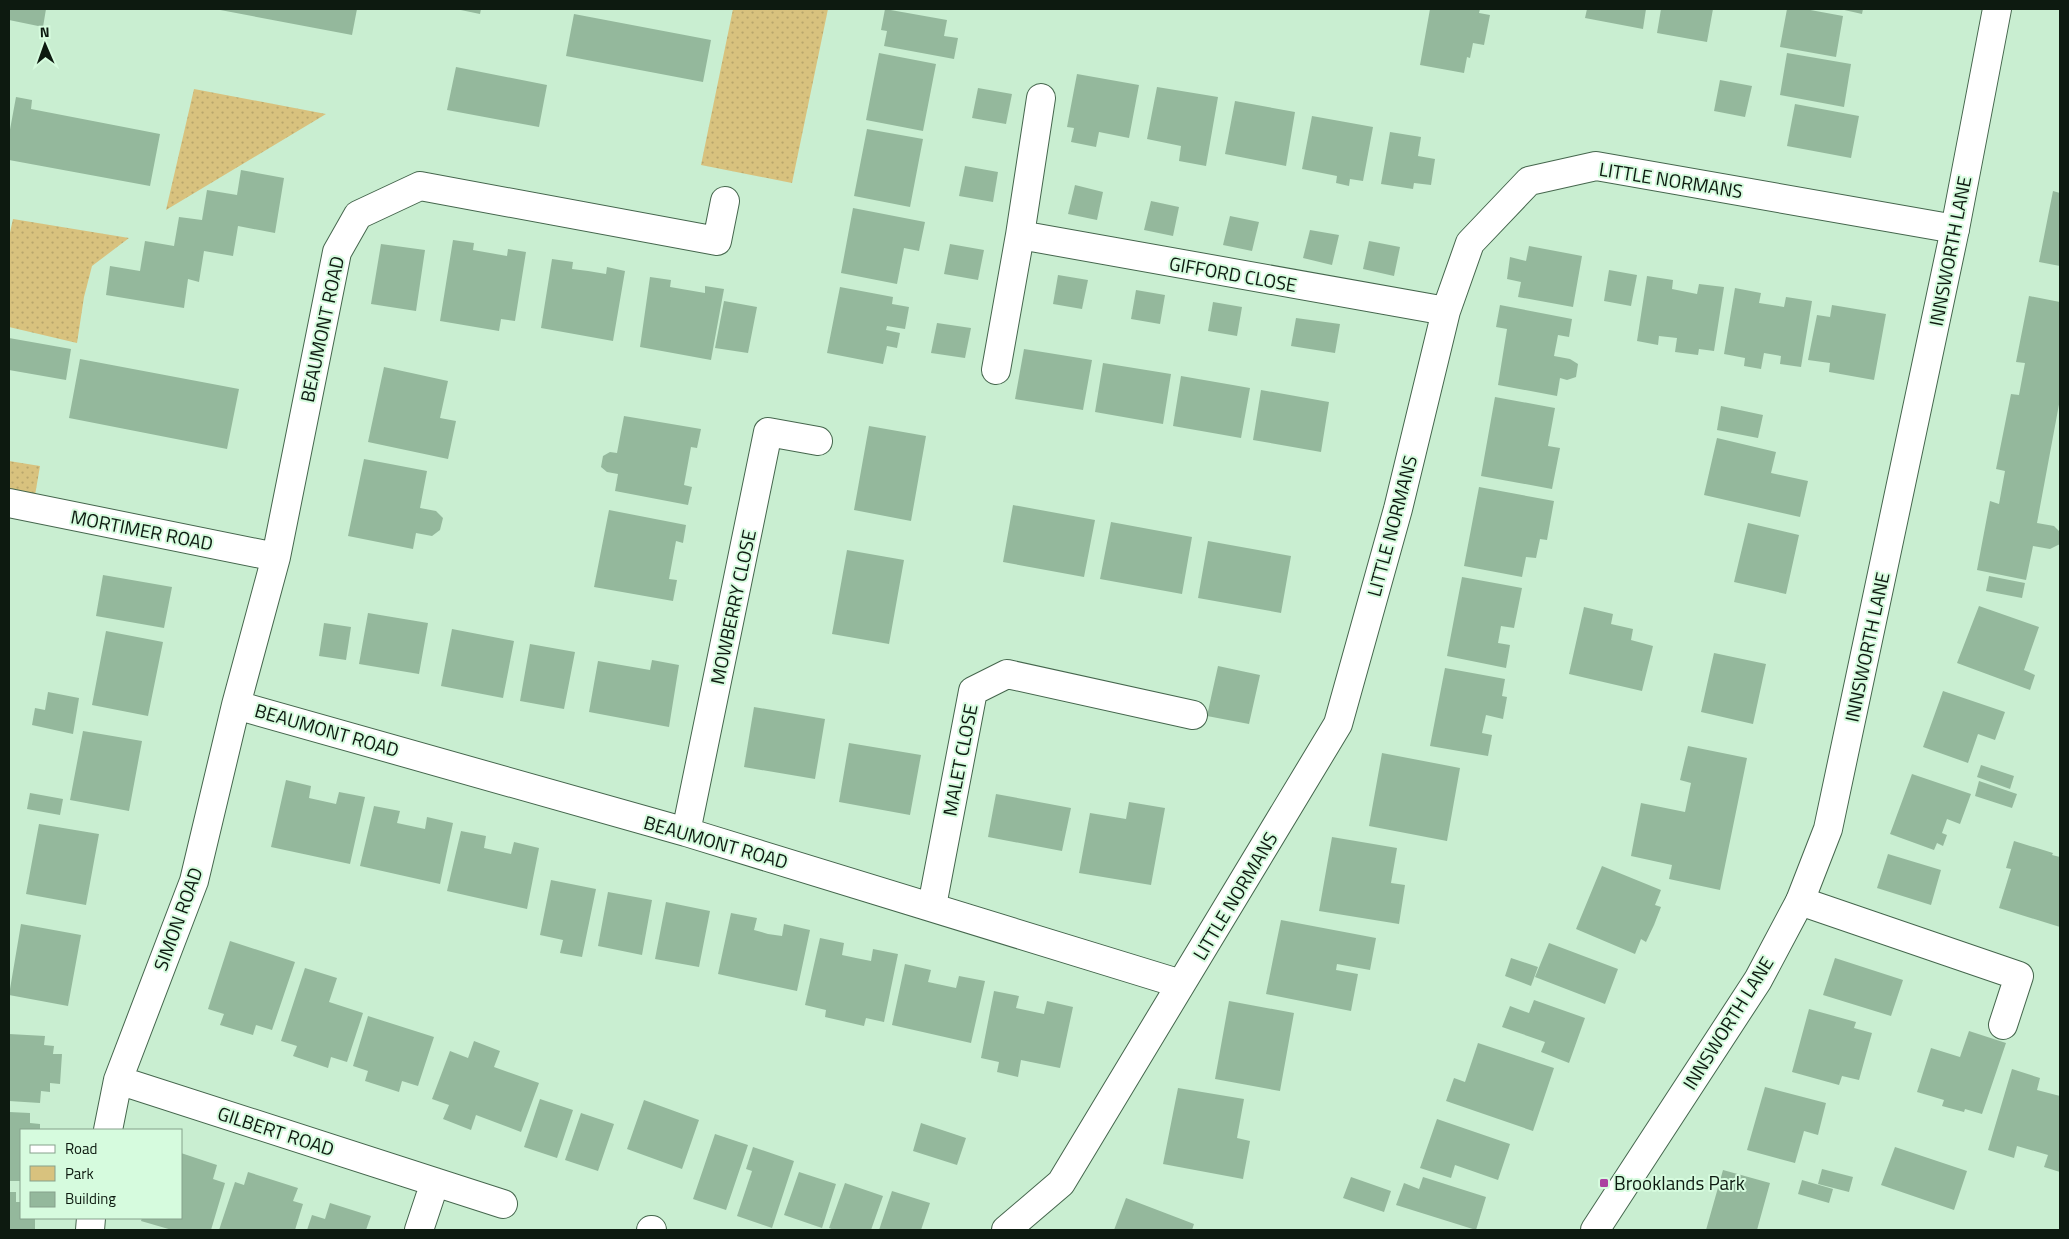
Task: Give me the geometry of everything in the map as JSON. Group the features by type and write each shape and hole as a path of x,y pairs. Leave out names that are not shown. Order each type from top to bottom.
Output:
{"street":[{"name":"INNSWORTH LANE","path":"1596,1230 1758,980 1800,901 1828,829 1955,229 1997,9"},
{"path":"996,370 1020,235 1041,98"},
{"name":"LITTLE NORMANS","path":"1006,1230 1061,1183 1338,724 1398,509 1446,310 1470,243 1530,180 1596,166 1955,229"},
{"name":"BEAUMONT ROAD","path":"725,201 717,241 420,186 358,215 337,252 276,557 236,705 686,832 1182,984"},
{"name":"GIFFORD CLOSE","path":"1020,235 1446,310"},
{"name":"MOWBERRY CLOSE","path":"686,832 768,432 818,441"},
{"name":"MORTIMER ROAD","path":"9,503 276,557"},
{"name":"MALET CLOSE","path":"932,906 973,691 1007,674 1193,715"},
{"name":"SIMON ROAD","path":"108,1129 118,1080 194,881 236,705"},
{"path":"1800,901 2019,976 2004,1025"},
{"name":"GILBERT ROAD","path":"118,1080 503,1204"},
{"path":"419,1230 435,1182"}],"green space":[{"path":"733,9 828,9 792,183 701,165"},
{"path":"194,89 326,114 166,210"},
{"path":"13,219 129,238 92,266 84,297 77,343 9,327 9,237"},
{"path":"9,461 40,466 33,507 9,503"}],"building":[{"path":"9,9 46,9 43,27 9,20"},
{"path":"215,9 357,9 352,35"},
{"path":"456,9 481,9 480,14"},
{"path":"885,9 947,20 944,36 958,38 954,59 884,46 887,31 881,30"},
{"path":"1430,9 1480,9 1479,13 1490,15 1484,45 1473,43 1470,58 1467,57 1464,73 1420,65"},
{"path":"1587,9 1646,9 1643,29 1585,18"},
{"path":"1661,9 1713,9 1707,42 1657,33"},
{"path":"1787,9 1805,9 1843,16 1836,57 1780,47"},
{"path":"1840,9 1863,9 1862,14"},
{"path":"574,14 711,40 703,82 566,56"},
{"path":"879,53 936,64 923,131 866,120"},
{"path":"1787,53 1851,64 1844,107 1780,95"},
{"path":"456,67 547,85 539,127 447,110"},
{"path":"1077,74 1139,85 1129,138 1099,132 1096,147 1071,142 1074,128 1067,127"},
{"path":"1720,80 1752,86 1745,117 1714,111"},
{"path":"1157,87 1218,97 1206,166 1179,161 1181,146 1147,139"},
{"path":"978,88 1012,94 1006,124 972,118"},
{"path":"16,97 32,100 31,109 160,134 150,186 9,160 9,135"},
{"path":"1235,101 1295,112 1286,166 1225,154"},
{"path":"1795,104 1859,116 1851,158 1787,146"},
{"path":"1312,116 1373,127 1363,181 1350,179 1349,186 1336,183 1337,176 1302,169"},
{"path":"867,129 923,139 910,207 854,196"},
{"path":"1390,132 1421,137 1418,156 1435,159 1431,185 1414,183 1413,189 1381,184"},
{"path":"965,166 998,172 993,202 959,196"},
{"path":"241,170 284,178 275,233 238,226 233,256 204,251 199,282 188,279 184,308 106,295 110,266 140,271 145,241 174,246 179,217 202,220 207,190 237,195"},
{"path":"1075,185 1103,192 1097,220 1068,214"},
{"path":"2053,191 2060,193 2060,266 2039,262"},
{"path":"1151,201 1179,207 1173,236 1144,230"},
{"path":"853,208 925,222 919,251 904,248 897,284 841,273"},
{"path":"1230,216 1259,222 1252,251 1223,245"},
{"path":"1310,230 1339,235 1332,265 1303,258"},
{"path":"453,240 474,243 473,250 507,256 508,249 526,252 515,321 501,319 499,331 440,321"},
{"path":"1369,241 1400,247 1394,276 1363,269"},
{"path":"381,244 425,250 416,311 371,304"},
{"path":"950,244 984,250 978,280 944,274"},
{"path":"1529,246 1582,256 1573,307 1518,297 1521,282 1507,279 1510,257 1526,261"},
{"path":"552,259 573,262 572,269 606,274 607,267 625,271 613,341 541,328"},
{"path":"1609,270 1637,275 1631,306 1604,301"},
{"path":"1058,275 1088,280 1082,309 1053,304"},
{"path":"1647,276 1673,280 1672,289 1697,294 1699,284 1724,287 1714,351 1699,349 1698,355 1675,352 1677,338 1659,336 1658,345 1637,341"},
{"path":"650,277 671,280 670,287 705,293 705,286 724,289 711,360 640,347"},
{"path":"840,287 893,297 892,304 909,307 905,329 887,326 886,330 900,333 897,348 887,346 883,364 827,353"},
{"path":"1735,288 1761,293 1759,303 1784,307 1786,297 1812,301 1801,367 1780,364 1781,356 1764,353 1761,369 1744,366 1745,358 1724,354"},
{"path":"1136,290 1165,295 1160,324 1131,319"},
{"path":"2029,296 2060,302 2060,399 2037,523 2054,526 2060,532 2060,544 2050,549 2033,546 2026,580 1977,570 1990,501 1999,504 2005,471 1996,469 2011,394 2019,395 2025,363 2016,362"},
{"path":"724,301 757,307 748,353 715,348"},
{"path":"1213,302 1242,307 1237,336 1208,331"},
{"path":"1500,305 1572,319 1569,337 1558,335 1554,356 1570,359 1578,364 1576,377 1567,380 1560,378 1557,396 1498,385 1507,329 1496,327"},
{"path":"1832,305 1886,314 1874,380 1829,372 1830,363 1808,360 1817,315 1830,317"},
{"path":"1296,318 1340,324 1335,353 1291,346"},
{"path":"937,323 971,328 965,358 931,353"},
{"path":"9,338 71,349 66,380 9,370"},
{"path":"1024,349 1092,360 1083,410 1015,399"},
{"path":"80,359 239,389 227,449 69,418"},
{"path":"1103,363 1171,374 1163,424 1095,412"},
{"path":"384,367 448,381 440,418 456,421 448,459 368,442"},
{"path":"1181,376 1250,388 1241,438 1173,426"},
{"path":"1261,390 1329,402 1321,452 1253,440"},
{"path":"1495,397 1555,408 1548,446 1560,448 1552,489 1481,476"},
{"path":"1721,406 1763,415 1758,438 1717,430"},
{"path":"624,416 701,429 697,448 691,447 684,485 692,487 688,505 615,491 618,474 607,472 601,467 603,456 610,452 617,453"},
{"path":"869,426 926,436 911,521 854,510"},
{"path":"1717,438 1776,452 1771,473 1808,481 1800,517 1704,495"},
{"path":"364,459 427,471 420,508 436,511 443,518 440,530 432,536 416,533 413,549 348,536"},
{"path":"1479,487 1554,501 1547,540 1540,539 1536,558 1526,557 1522,577 1464,566"},
{"path":"1013,505 1095,520 1084,577 1003,562"},
{"path":"609,510 686,525 683,543 676,541 669,579 677,580 673,601 594,587"},
{"path":"1111,522 1192,537 1182,594 1100,579"},
{"path":"1748,523 1799,535 1786,594 1734,582"},
{"path":"1208,541 1291,556 1281,613 1198,598"},
{"path":"847,550 904,560 889,644 832,634"},
{"path":"103,575 172,587 164,628 96,616"},
{"path":"1989,576 2025,583 2022,598 1986,591"},
{"path":"1462,577 1522,588 1514,628 1501,626 1498,643 1510,645 1506,668 1447,656"},
{"path":"1979,606 2039,627 2024,670 2035,675 2030,690 1957,663"},
{"path":"1584,607 1613,614 1611,624 1633,629 1631,640 1653,646 1642,691 1569,674"},
{"path":"368,613 428,623 419,674 359,664"},
{"path":"324,623 351,627 346,660 319,656"},
{"path":"452,629 514,641 503,698 441,686"},
{"path":"106,631 163,642 148,716 92,705"},
{"path":"530,644 575,652 564,709 520,701"},
{"path":"1714,653 1766,664 1753,724 1701,712"},
{"path":"652,660 679,665 669,727 589,712 598,661 650,670"},
{"path":"1218,666 1260,675 1249,724 1207,716"},
{"path":"1445,668 1505,679 1502,696 1507,697 1503,719 1486,715 1482,733 1492,735 1488,756 1430,746"},
{"path":"1943,691 2005,712 1995,740 1978,734 1968,763 1923,747"},
{"path":"48,692 79,698 73,734 32,725 35,708 45,710"},
{"path":"754,707 825,719 815,779 744,767"},
{"path":"83,731 142,741 129,811 70,800"},
{"path":"849,743 921,755 910,815 839,802"},
{"path":"1688,746 1747,758 1720,890 1669,879 1672,865 1631,856 1641,803 1685,812 1691,783 1680,780"},
{"path":"1382,753 1460,768 1447,841 1369,826"},
{"path":"1981,765 2014,776 2010,789 1977,777"},
{"path":"1912,774 1971,794 1960,824 1947,819 1942,833 1947,835 1943,846 1937,843 1934,850 1890,834"},
{"path":"286,780 311,786 309,798 336,804 339,792 365,797 350,864 271,847"},
{"path":"1979,781 2017,794 2012,808 1975,796"},
{"path":"30,793 63,799 60,815 27,809"},
{"path":"996,794 1071,808 1062,851 988,837"},
{"path":"1129,802 1165,808 1151,885 1079,873 1090,813 1126,819"},
{"path":"374,806 400,811 397,823 425,829 427,817 453,823 440,884 360,866"},
{"path":"39,824 99,834 86,905 26,894"},
{"path":"461,831 486,836 484,848 511,854 514,842 539,848 527,909 447,891"},
{"path":"1332,837 1397,848 1391,883 1405,885 1399,924 1319,911"},
{"path":"2014,841 2060,857 2060,927 1999,908 2011,869 2006,868"},
{"path":"1888,854 1941,870 1931,905 1877,888"},
{"path":"1602,866 1661,890 1655,905 1661,907 1654,925 1646,942 1641,939 1635,954 1576,929"},
{"path":"551,880 596,889 582,957 560,953 563,940 540,935"},
{"path":"608,892 652,900 642,955 598,946"},
{"path":"666,902 710,911 699,967 655,959"},
{"path":"731,913 757,918 754,930 768,934 782,936 784,924 810,930 797,991 718,974"},
{"path":"1281,920 1376,938 1370,970 1337,964 1336,970 1358,974 1351,1011 1266,994"},
{"path":"21,924 81,935 68,1006 9,995"},
{"path":"820,938 844,943 842,955 856,958 871,961 873,949 898,954 884,1022 866,1018 864,1026 825,1017 826,1010 805,1005"},
{"path":"230,941 295,962 272,1030 256,1025 253,1035 220,1025 224,1014 208,1009"},
{"path":"1549,943 1618,969 1605,1004 1535,977"},
{"path":"1511,958 1538,967 1531,986 1505,976"},
{"path":"1835,958 1903,980 1891,1016 1823,995"},
{"path":"905,964 931,970 928,982 956,988 959,976 985,981 971,1043 892,1025"},
{"path":"305,968 337,978 329,1002 363,1013 347,1062 331,1057 328,1068 293,1056 297,1046 281,1041"},
{"path":"994,991 1019,996 1016,1008 1044,1014 1047,1001 1073,1007 1060,1068 1021,1060 1018,1077 997,1072 999,1062 981,1058"},
{"path":"1534,1000 1585,1018 1569,1063 1541,1052 1545,1042 1502,1027 1510,1006 1529,1013"},
{"path":"1229,1001 1294,1013 1280,1091 1215,1079"},
{"path":"1809,1009 1856,1022 1854,1028 1872,1033 1859,1080 1842,1076 1839,1085 1792,1072"},
{"path":"368,1016 434,1037 418,1086 402,1081 399,1092 365,1081 368,1071 353,1066"},
{"path":"1969,1031 2006,1043 1982,1114 1965,1109 1964,1112 1942,1106 1944,1100 1917,1092 1931,1048 1960,1057"},
{"path":"9,1034 45,1036 44,1045 54,1046 53,1054 62,1054 60,1084 50,1083 50,1092 41,1091 40,1103 9,1101"},
{"path":"474,1041 500,1051 494,1067 539,1083 521,1132 476,1115 471,1130 443,1119 449,1105 432,1099 450,1051 468,1058"},
{"path":"1478,1043 1554,1068 1533,1131 1446,1101 1454,1078 1465,1082"},
{"path":"2012,1069 2040,1078 2037,1090 2060,1096 2060,1172 2044,1167 2048,1155 2017,1146 2014,1158 1988,1150"},
{"path":"1765,1087 1826,1103 1818,1135 1804,1131 1795,1163 1747,1150"},
{"path":"1178,1088 1244,1099 1237,1138 1250,1141 1243,1179 1163,1164"},
{"path":"540,1099 573,1110 557,1158 524,1147"},
{"path":"644,1100 699,1120 682,1169 627,1149"},
{"path":"9,1112 30,1113 30,1123 40,1124 40,1129 20,1129 20,1181 9,1181"},
{"path":"581,1113 614,1124 598,1171 565,1160"},
{"path":"1437,1119 1510,1144 1498,1180 1455,1165 1451,1178 1420,1168"},
{"path":"921,1123 966,1138 957,1165 913,1151"},
{"path":"715,1134 748,1145 726,1210 693,1199"},
{"path":"753,1147 794,1161 772,1228 737,1216 752,1171 746,1169"},
{"path":"1895,1147 1967,1171 1954,1210 1881,1185"},
{"path":"182,1153 217,1165 213,1179 225,1183 211,1230 172,1230 141,1221 142,1219 182,1219"},
{"path":"1822,1169 1853,1177 1849,1192 1818,1184"},
{"path":"1723,1170 1770,1183 1757,1230 1706,1230"},
{"path":"248,1172 298,1188 293,1201 303,1204 295,1230 219,1230 235,1182 244,1185"},
{"path":"799,1172 836,1184 822,1228 784,1215"},
{"path":"1351,1177 1391,1191 1384,1212 1343,1198"},
{"path":"1423,1177 1486,1197 1476,1230 1396,1205 1404,1183 1419,1189"},
{"path":"1802,1180 1833,1189 1829,1203 1798,1194"},
{"path":"845,1183 883,1196 871,1230 834,1230 829,1228"},
{"path":"892,1191 930,1203 921,1230 879,1230"},
{"path":"9,1192 16,1192 16,1202 20,1202 20,1219 35,1219 35,1230 9,1230"},
{"path":"1126,1198 1194,1224 1192,1230 1114,1230"},
{"path":"330,1203 371,1216 366,1230 307,1230 312,1215 325,1219"}],"place":[{"name":"Brooklands Park","path":"1604,1183"}]}
